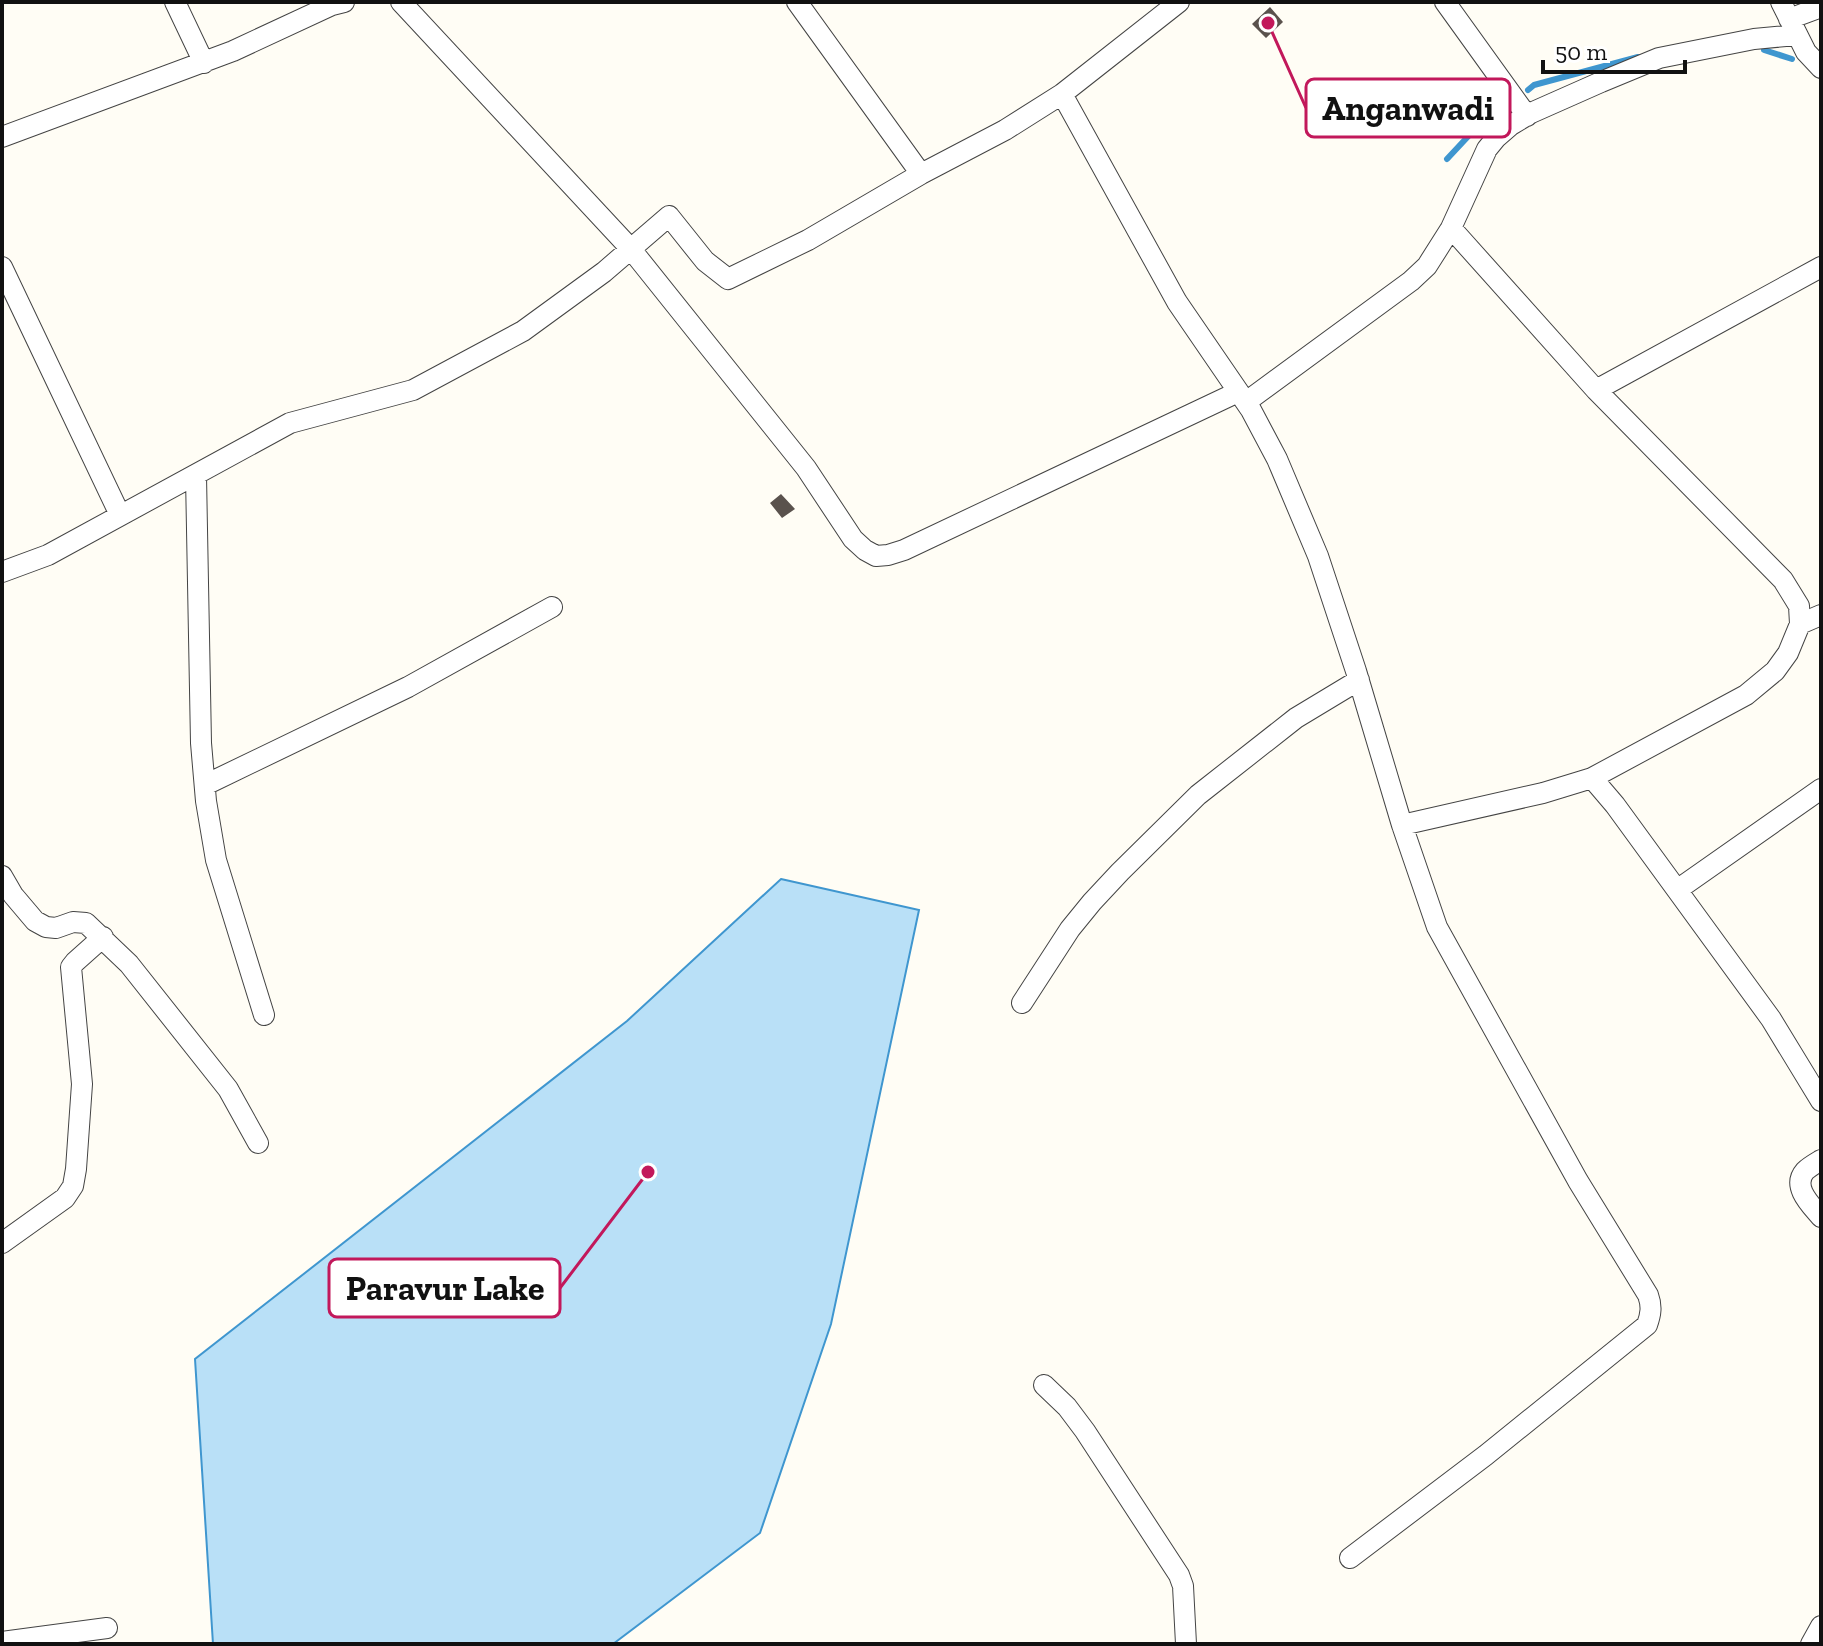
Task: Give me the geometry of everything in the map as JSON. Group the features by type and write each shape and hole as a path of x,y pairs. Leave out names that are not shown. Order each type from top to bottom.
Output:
{"street":[{"path":"175,2 204,63"},
{"path":"401,2 630,248 806,468 853,539 876,556 904,550 1242,397 1411,281 1427,266 1451,228 1487,149 1511,125 1659,58 1754,39 1789,19 1821,7"},
{"path":"797,2 921,174"},
{"path":"2,572 48,555 290,423 413,390 523,331 604,272 669,216 705,261 728,279 808,240 921,174 1005,130 1062,94 1179,2"},
{"path":"1445,2 1527,116"},
{"path":"2,137 204,63 233,51 306,9 337,3"},
{"path":"1789,19 1806,52 1821,68"},
{"path":"1062,94 1177,302 1242,397 1277,459 1318,556 1437,927 1578,1181 1651,1303 1647,1325 1486,1455 1350,1558"},
{"path":"1402,825 1543,793 1592,778 1746,695 1775,671 1788,653 1800,624 1799,606 1783,580 1596,390 1451,228"},
{"path":"2,267 120,515"},
{"path":"1596,390 1821,267"},
{"path":"196,476 201,743 205,785 216,860 264,1015"},
{"path":"205,785 408,687 552,607"},
{"path":"1800,624 1821,615"},
{"path":"1022,1003 1070,929 1092,902 1198,795 1296,718 1359,680"},
{"path":"1592,778 1771,1019 1821,1101"},
{"path":"1677,890 1821,789"},
{"path":"2,876 35,921 56,928 73,922 86,923 129,964 228,1089 258,1143"},
{"path":"2,1243 65,1198 73,1186 82,1084 71,967 103,937"},
{"path":"1821,1160 1805,1171 1801,1178 1805,1196 1821,1217"},
{"path":"1044,1385 1067,1407 1085,1431 1179,1575 1183,1586 1186,1644"},
{"path":"1811,1644 1821,1626"},
{"path":"2,1642 107,1628"}],"water":[{"path":"781,879 919,910 831,1324 760,1533 613,1644 213,1644 195,1359 627,1021"}],"building":[{"path":"1270,7 1283,22 1266,38 1252,24"},
{"path":"781,494 795,509 782,518 770,503"}],"waterway":[{"path":"1764,50 1792,59"},
{"path":"1528,90 1534,85 1638,57"},
{"path":"1447,159 1475,129 1502,108"}],"place":[{"name":"Anganwadi","path":"1268,23"},
{"name":"Paravur Lake","path":"648,1172"}]}
